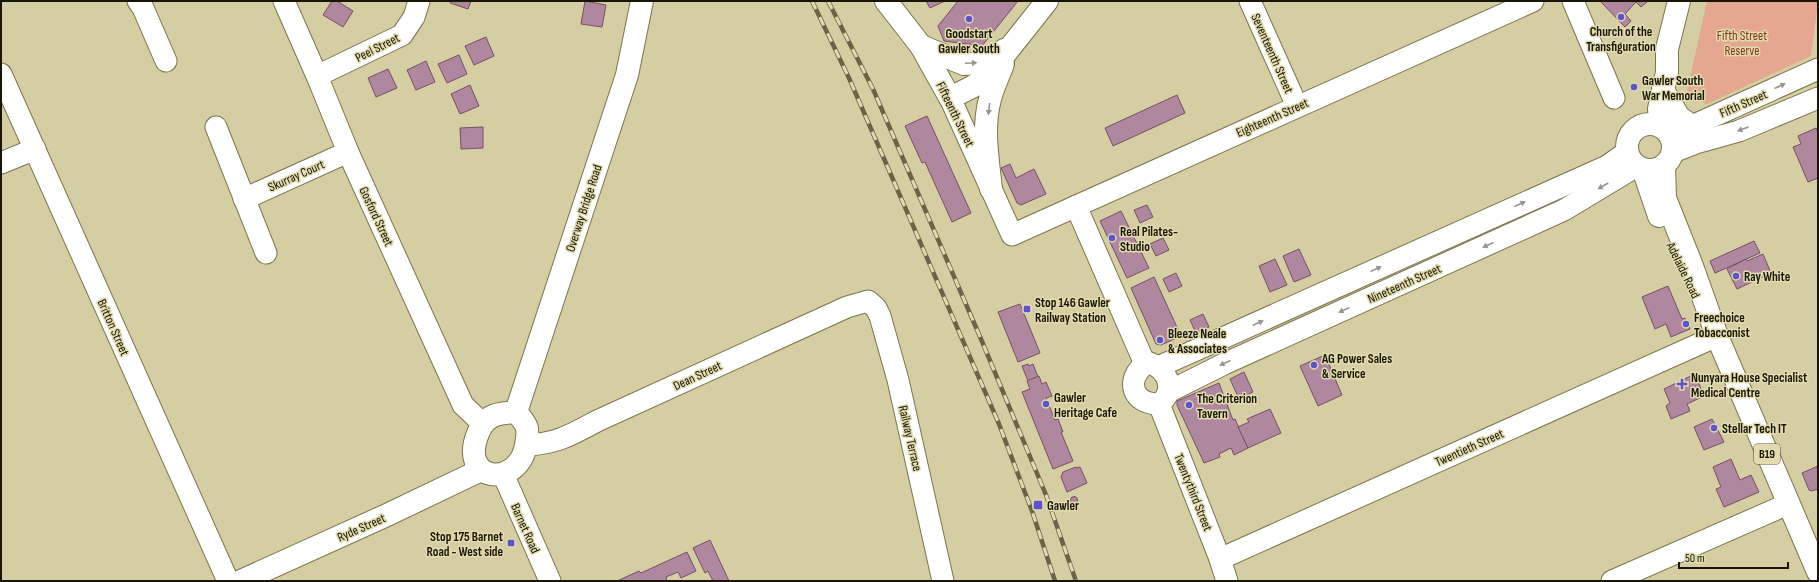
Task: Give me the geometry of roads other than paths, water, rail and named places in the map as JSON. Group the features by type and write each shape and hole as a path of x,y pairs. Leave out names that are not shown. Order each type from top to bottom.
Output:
{"main road":[{"name":"Overway Bridge Road","path":"516,412 626,75 642,1"},
{"name":"Fifteenth Street","path":"886,1 921,46 950,98"},
{"path":"950,98 986,78 1047,1"},
{"name":"B19","path":"1656,128 1667,72 1668,49 1679,1"},
{"path":"921,46 964,64 987,63 1010,46"},
{"path":"991,189 986,141 990,99 1010,46"},
{"name":"B19","path":"1668,49 1655,74 1656,128 1673,145 1668,159"},
{"path":"1663,90 1679,118 1692,126"},
{"name":"B19","path":"1636,162 1630,136 1656,128"},
{"path":"1636,162 1654,170 1668,159"},
{"name":"Adelaide Road","path":"1668,159 1665,198 1692,266 1717,336"},
{"name":"Adelaide Road","path":"1636,162 1683,270 1717,336"},
{"name":"B19","path":"1717,336 1788,504 1815,560"},
{"path":"516,412 527,425 529,434 525,452 520,462 503,474 490,475 481,470 475,462 473,451 482,423 499,413 516,412"},
{"name":"Ryde Street","path":"241,581 387,515 481,470"}],"street":[{"name":"Gosford Street","path":"284,1 348,152 463,404 482,423"},
{"name":"Peel Street","path":"317,76 402,35 412,21 419,1"},
{"name":"Seventeenth Street","path":"1250,1 1297,106"},
{"name":"Eighteenth Street","path":"1012,235 1533,1"},
{"path":"1573,1 1614,98"},
{"path":"145,3 166,61"},
{"name":"Fifth Street","path":"1656,128 1675,131 1692,126 1818,69"},
{"name":"Britton Street","path":"1,74 228,581"},
{"name":"Fifteenth Street","path":"950,98 1012,235"},
{"name":"Fifth Street","path":"1668,159 1696,143 1740,131 1818,98"},
{"path":"216,127 266,253"},
{"path":"1,163 35,149"},
{"name":"Skurray Court","path":"244,199 348,152"},
{"name":"Nineteenth Street","path":"1152,365 1607,166 1636,162"},
{"name":"Nineteenth Street","path":"1163,398 1224,364 1564,210 1636,162"},
{"path":"1076,206 1152,365 1167,377 1163,398 1147,403 1138,397 1134,391 1133,381 1135,374 1152,365"},
{"name":"Dean Street","path":"526,445 547,444 571,436 597,421 847,307 868,301"},
{"name":"Railway Terrace","path":"868,301 876,308 880,316 898,380 943,581"},
{"name":"Twentieth Street","path":"1220,558 1717,336"},
{"name":"Twentythird Street","path":"1163,398 1227,581"},
{"name":"Barnet Road","path":"503,474 550,581"},
{"path":"1612,581 1788,504"}],"railway":[{"path":"812,1 849,78 999,424 1032,511 1055,581"},
{"path":"828,1 873,89 981,339 1046,495 1076,581"}],"place":[{"name":"Church of the Transfiguration","path":"1621,17"},
{"name":"Goodstart Gawler South","path":"969,19"},
{"name":"Gawler South War Memorial","path":"1634,87"},
{"name":"Real Pilates- Studio","path":"1112,238"},
{"name":"Ray White","path":"1736,276"},
{"name":"Stop 146 Gawler Railway Station","path":"1027,309"},
{"name":"Freechoice Tobacconist","path":"1686,324"},
{"name":"Bleeze Neale & Associates","path":"1160,340"},
{"name":"AG Power Sales & Service","path":"1314,365"},
{"name":"Nunyara House Specialist Medical Centre","path":"1682,384"},
{"name":"Gawler Heritage Cafe","path":"1046,404"},
{"name":"The Criterion Tavern","path":"1189,405"},
{"name":"Stellar Tech IT","path":"1714,428"},
{"name":"Gawler","path":"1038,505"},
{"name":"Stop 175 Barnet Road - West side","path":"511,543"}],"park label":[{"name":"Fifth Street Reserve","path":"1742,42"}]}
